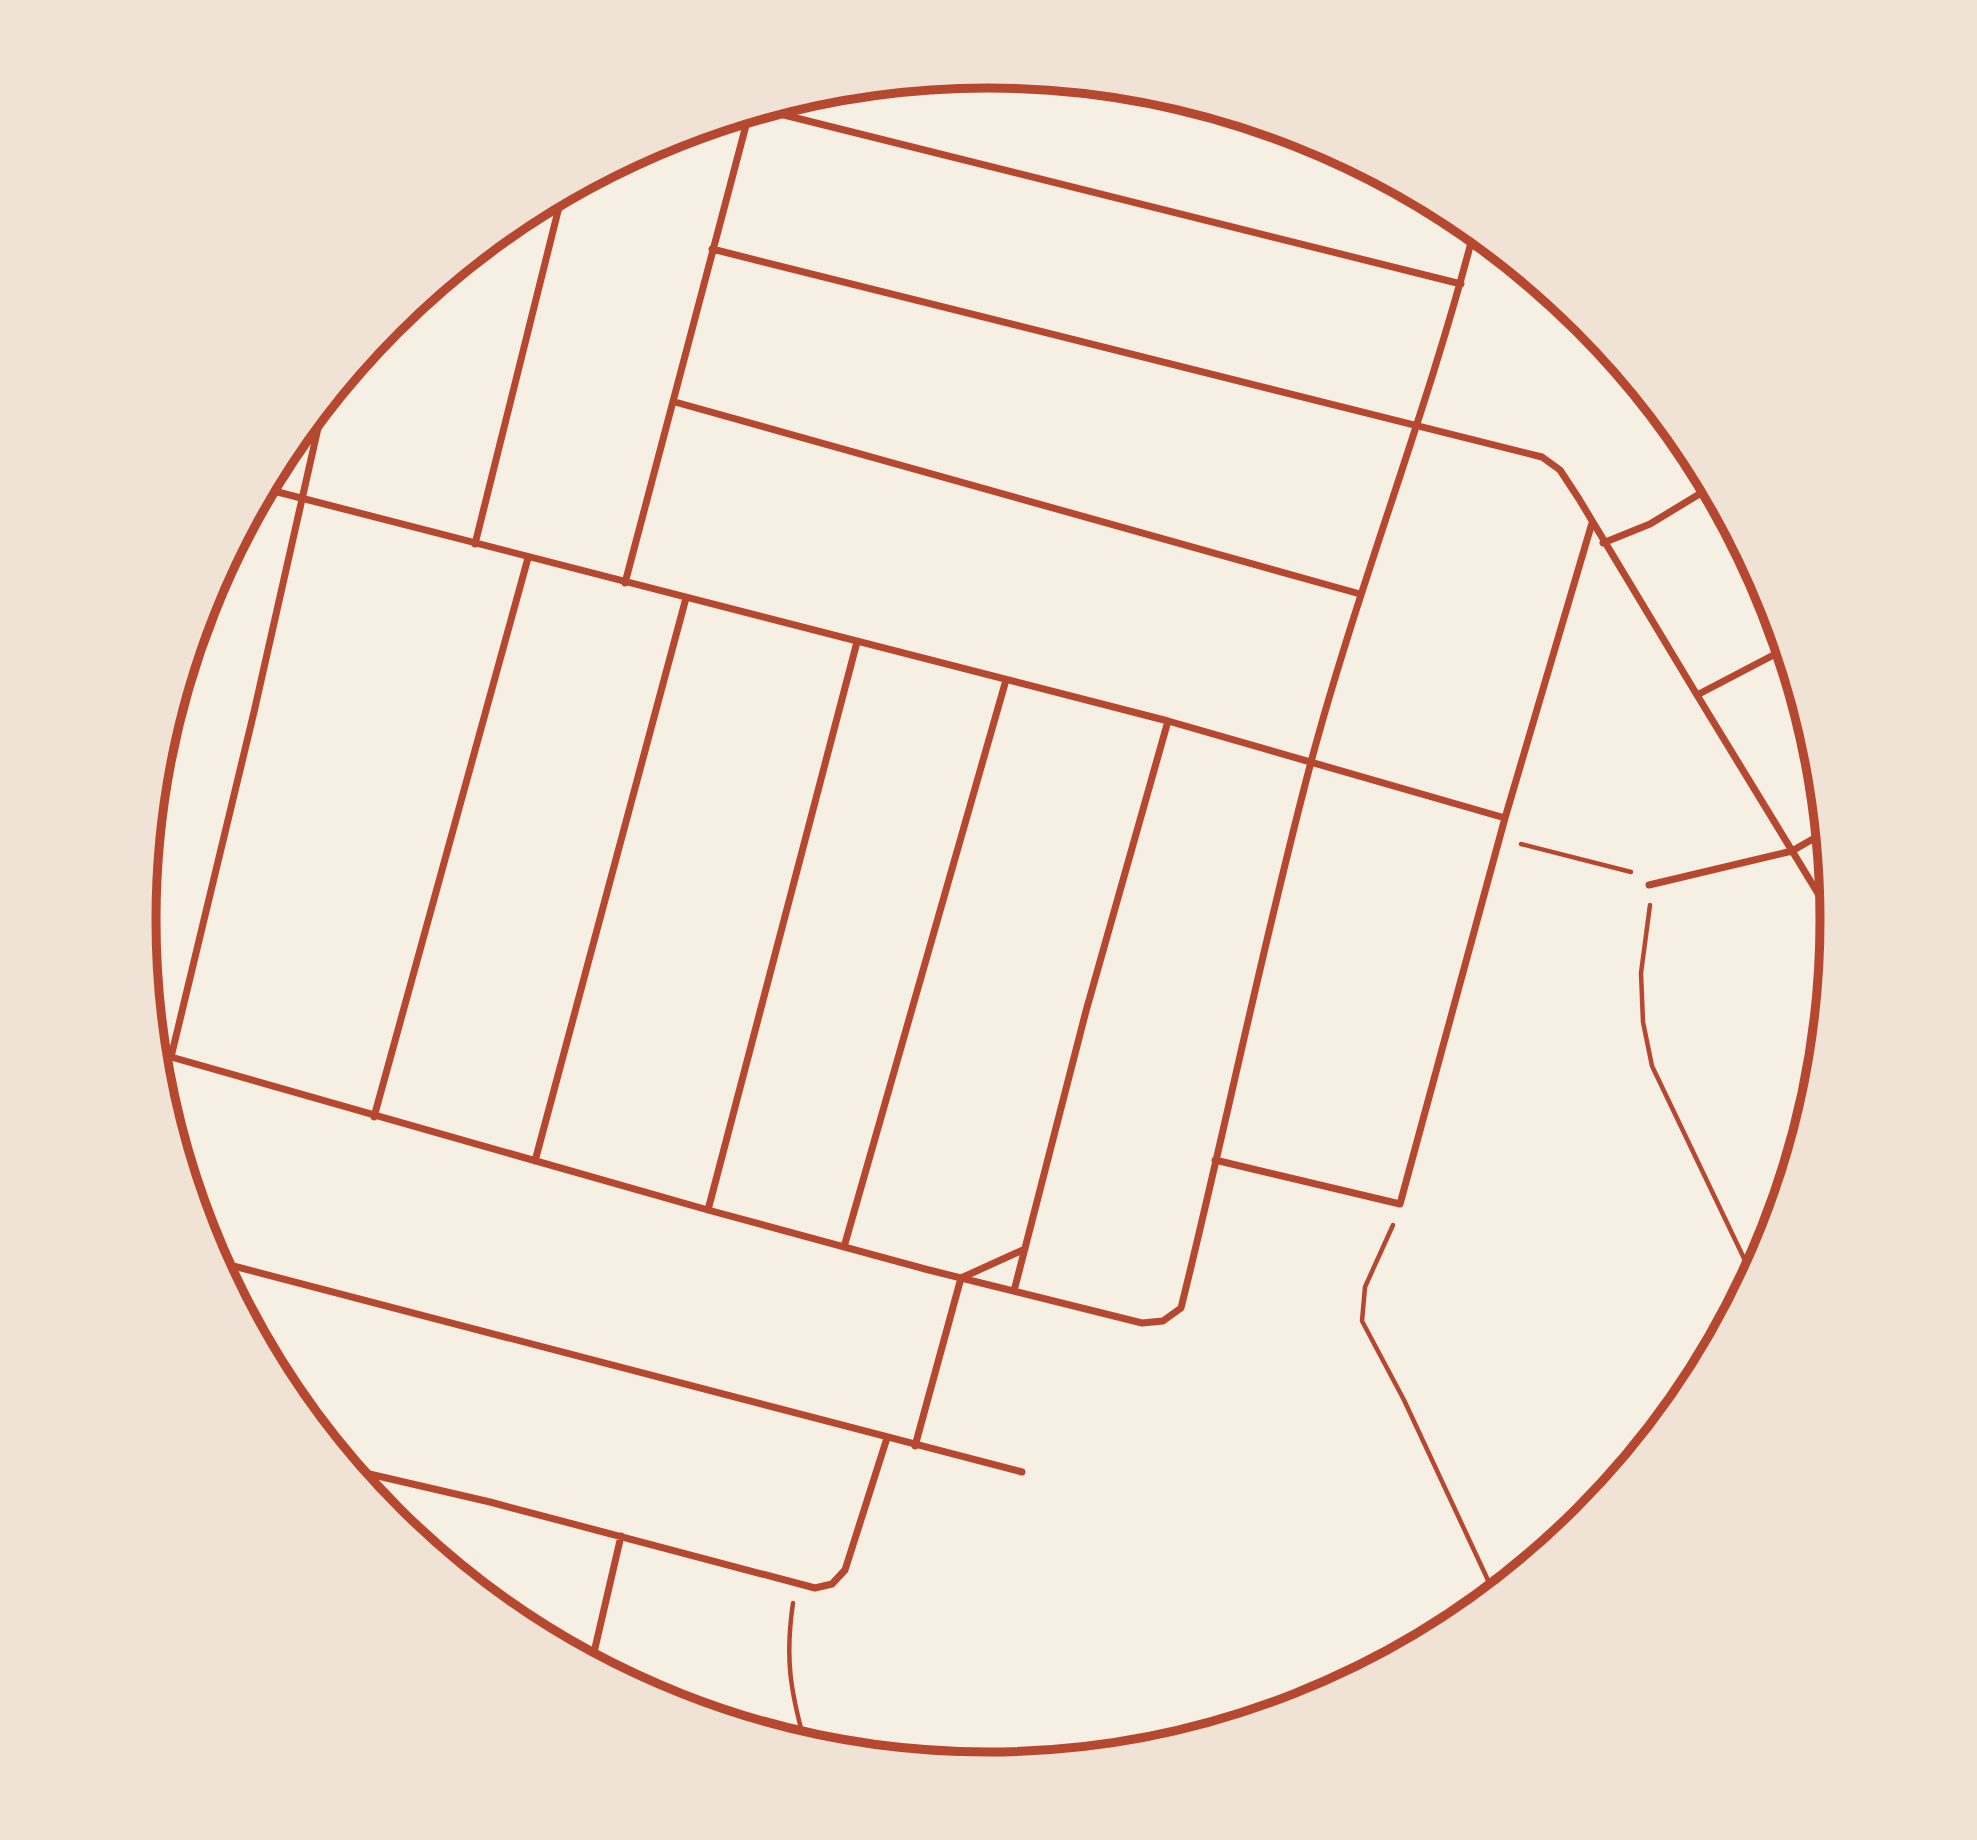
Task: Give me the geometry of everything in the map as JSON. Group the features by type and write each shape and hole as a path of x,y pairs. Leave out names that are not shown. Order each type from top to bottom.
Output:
{"street":[{"path":"781,114 1461,284"},
{"path":"625,583 675,402 712,249 746,124"},
{"path":"475,544 559,207"},
{"path":"168,1056 374,1117 844,1247 1142,1323 1163,1321 1181,1308 1311,763 1360,594 1461,284 1471,243"},
{"path":"712,249 1551,462 1560,470 1820,897"},
{"path":"675,402 1360,594"},
{"path":"171,1057 318,427"},
{"path":"275,492 1167,721 1505,818"},
{"path":"1603,543 1650,524 1702,492"},
{"path":"1215,1160 1400,1204 1499,839 1592,523"},
{"path":"374,1117 528,558"},
{"path":"535,1161 686,598"},
{"path":"708,1210 857,642"},
{"path":"1697,695 1777,653"},
{"path":"844,1247 1006,680"},
{"path":"1014,1292 1086,1011 1167,721"},
{"path":"1649,885 1792,851 1816,837"},
{"path":"961,1278 1025,1250"},
{"path":"231,1266 1022,1472"},
{"path":"915,1446 961,1278"},
{"path":"367,1474 621,1536 815,1588 832,1584 845,1570 887,1438"},
{"path":"594,1653 621,1536"}],"path":[{"path":"1499,839 1642,875 1649,885 1650,901 1641,973 1643,1022 1652,1066 1746,1264"},
{"path":"1400,1204 1365,1287 1362,1321 1404,1400 1490,1584"},
{"path":"796,1583 787,1645 792,1698 802,1731"}]}
